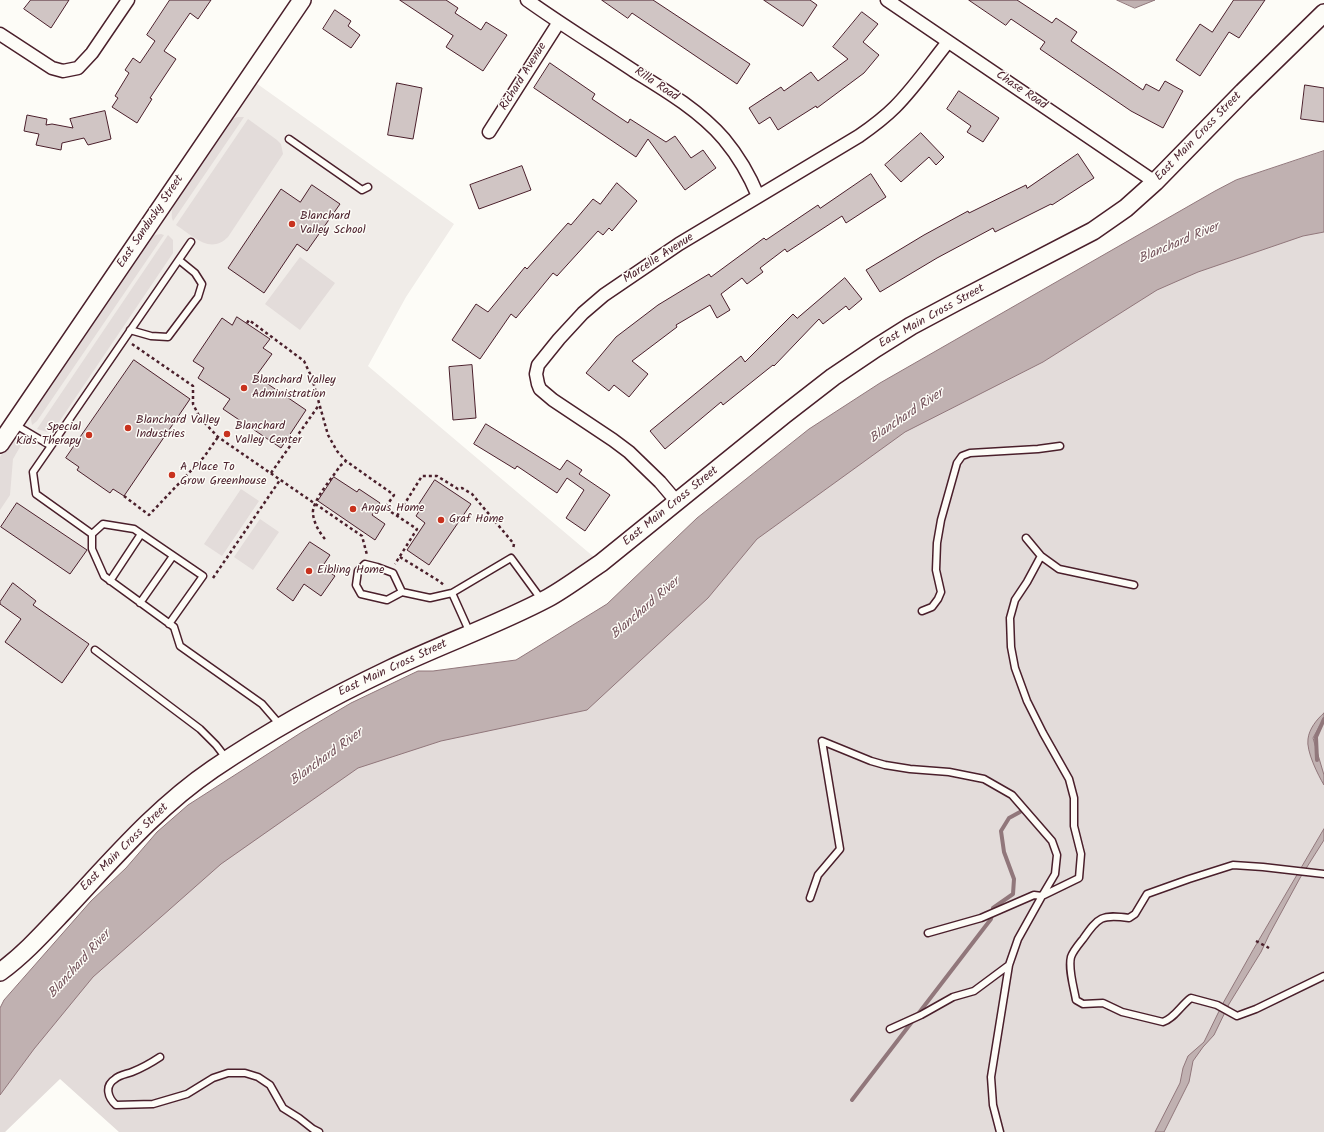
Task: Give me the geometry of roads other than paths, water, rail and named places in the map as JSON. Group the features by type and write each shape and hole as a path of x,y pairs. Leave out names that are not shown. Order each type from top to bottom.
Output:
{"main road":[{"name":"East Sandusky Street","path":"0,444 302,0"},
{"name":"East Main Cross Street","path":"0,972 41,935 162,809 186,789 227,760 281,726 344,692 384,672 542,601 575,581 600,563 833,377 911,326 1093,231 1126,208 1156,182 1242,92 1324,13"}],"street":[{"path":"0,34 46,64 63,72 78,68 92,53 128,0"},
{"name":"Rilla Road","path":"528,0 559,22 658,86 708,123 736,154 748,172 758,196"},
{"name":"Chase Road","path":"886,0 1156,182"},
{"name":"Richard Avenue","path":"489,132 559,22"},
{"name":"Marcelle Avenue","path":"677,502 660,482 629,452 553,400 540,388 536,374 538,365 583,313 604,295 679,244 859,136 880,121 912,88 948,42"}],"lane":[{"path":"289,139 362,190 368,187"},
{"path":"92,534 36,494 33,472 191,242"},
{"path":"130,330 151,336 168,337 198,297 202,284 195,272 179,260"},
{"path":"14,424 51,446"},
{"path":"922,611 932,607 941,592 936,570 937,543 941,520 957,463 962,456 970,453 1038,449 1060,446"},
{"path":"169,624 203,576 134,529 103,524 92,534 92,549 104,576 140,603 169,624 174,627 180,646 262,704 281,726"},
{"path":"110,581 141,534"},
{"path":"1026,538 1041,556 1059,569 1134,585"},
{"path":"140,603 173,556"},
{"path":"928,933 980,918 1034,895 1042,896 1079,878 1081,854 1074,826 1074,798 1069,779 1027,701 1015,668 1011,647 1010,618 1015,600 1041,556"},
{"path":"402,592 393,573 365,564 358,571 356,585 361,594 387,600 402,592 430,598 452,593 511,558 542,601"},
{"path":"452,593 470,633"},
{"path":"95,650 200,729 216,745 227,760"},
{"path":"810,898 818,875 840,849 822,741 871,761 885,765 960,774 984,779 1012,795 1052,841 1057,855 1054,874 1018,939 1008,965 991,1077 993,1105 1000,1132"},
{"path":"1324,874 1233,865 1147,894 1134,914 1129,918 1113,916 1097,921 1083,938 1071,957 1071,972 1076,1000 1083,1004 1103,1003 1122,1012 1163,1022 1169,1020 1191,998 1217,1005 1237,1016 1256,1009 1324,976"},
{"path":"890,1029 921,1015 952,997 974,991 1008,965"},
{"path":"160,1057 134,1071 115,1078 108,1086 108,1094 111,1101 116,1105 153,1104 187,1094 213,1078 228,1073 245,1073 258,1077 270,1085 283,1108 319,1132"}],"water":[{"path":"1117,0 1155,0 1135,8"},
{"name":"Blanchard River","path":"1324,151 1324,232 1303,236 1198,272 1157,290 1043,362 905,432 757,539 708,598 587,710 441,741 358,768 221,864 93,977 34,1049 0,1095 0,1008 4,1000 91,901 126,868 157,832 188,805 302,732 351,703 418,671 433,671 516,660 607,604 697,518 809,429 880,383 1236,180"},
{"path":"1324,713 1324,721 1313,738 1324,775 1324,785 1313,763 1309,750 1308,739 1316,721"},
{"path":"1324,829 1324,840 1300,878 1261,952 1229,1004 1214,1035 1193,1061 1189,1082 1164,1132 1155,1132 1180,1083 1183,1068 1188,1056 1204,1042 1222,1005"}],"waterway":[{"path":"1317,760 1316,737 1324,719"},
{"path":"852,1100 991,919 993,908 1013,894 1014,879 1004,852 1001,831 1009,818 1020,812"}],"place":[{"name":"Blanchard Valley School","path":"292,224"},
{"name":"Blanchard Valley Administration","path":"244,388"},
{"name":"Blanchard Valley Industries","path":"128,428"},
{"name":"Blanchard Valley Center","path":"227,434"},
{"name":"Special Kids Therapy","path":"89,435"},
{"name":"A Place To Grow Greenhouse","path":"172,475"},
{"name":"Angus Home","path":"353,509"},
{"name":"Graf Home","path":"441,520"},
{"name":"Eibling Home","path":"309,571"}]}
